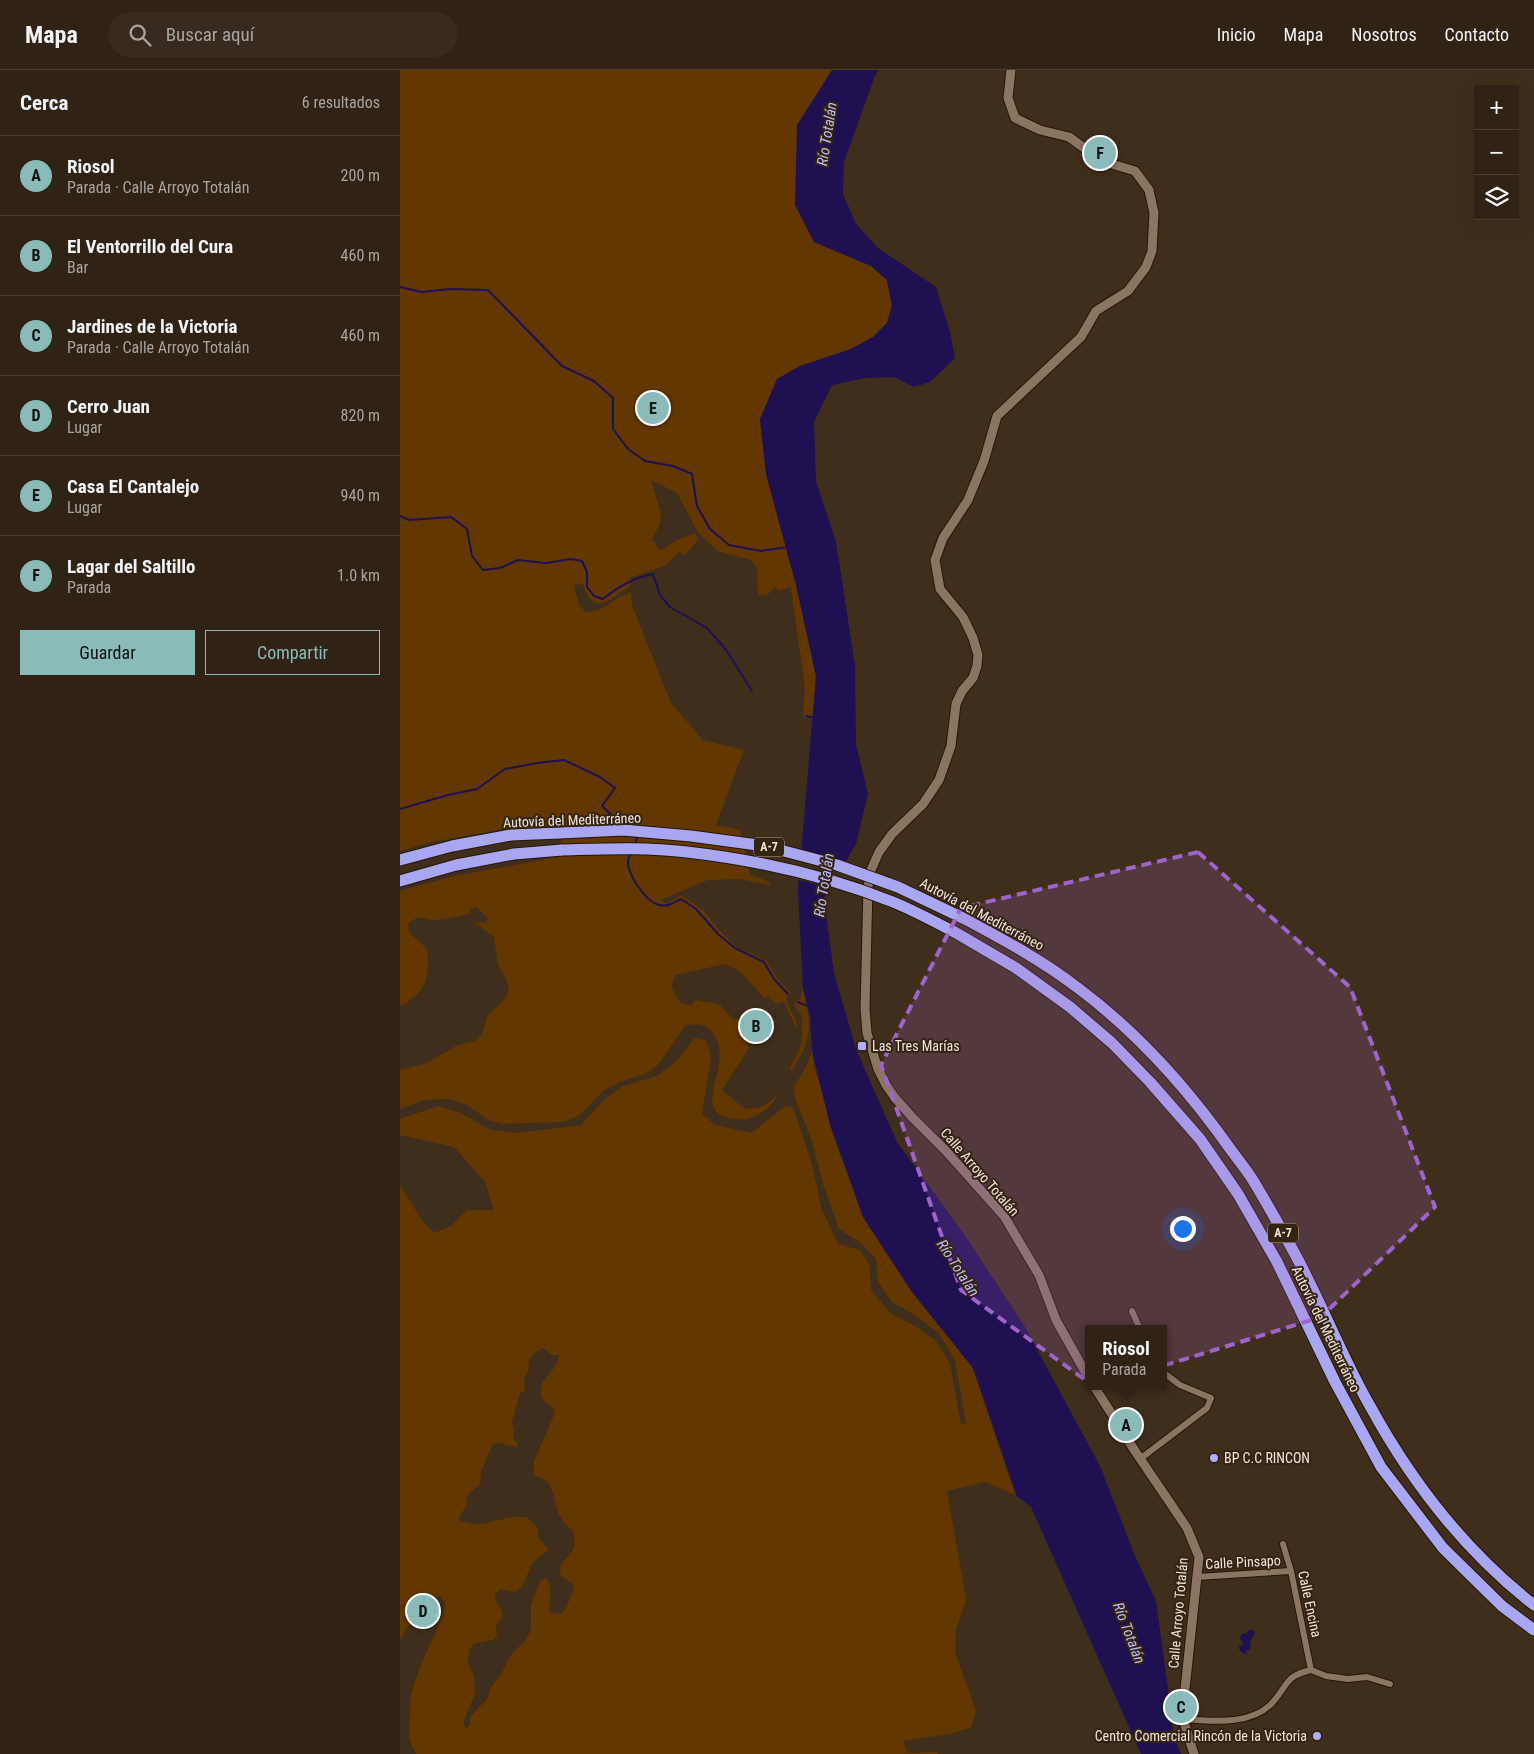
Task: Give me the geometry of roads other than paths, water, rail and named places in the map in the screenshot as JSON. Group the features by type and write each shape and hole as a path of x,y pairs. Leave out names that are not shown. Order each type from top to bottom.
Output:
{"highway":[{"name":"Autovía del Mediterráneo","path":"400,860 452,846 511,835 623,830 691,836 765,846 837,865 898,887 965,919 1022,950 1078,988 1122,1024 1164,1066 1210,1120 1256,1184 1296,1255 1369,1405 1398,1454 1456,1531 1488,1565 1534,1606"},
{"name":"Autovía del Mediterráneo","path":"400,881 466,863 514,854 562,850 623,848 686,852 758,862 833,881 895,903 958,934 1016,968 1070,1007 1112,1043 1150,1082 1200,1139 1238,1194 1277,1262 1335,1382 1381,1467 1443,1548 1502,1606 1534,1632"}],"street":[{"name":"Calle Arroyo Totalán","path":"1011,70 1008,98 1015,118 1040,130 1069,137 1102,161 1134,171 1149,190 1154,213 1152,251 1146,267 1128,292 1096,311 1081,337 997,416 984,461 968,500 943,538 935,560 940,589 963,617 973,638 978,655 977,666 973,678 962,691 956,704 951,746 939,780 923,804 892,834 879,852 871,870 868,887 865,1009 867,1033 878,1070 886,1085 912,1117 946,1151 1004,1216 1039,1275 1056,1320 1085,1372"},
{"path":"1132,1311 1138,1325"},
{"path":"1140,1458 1207,1408 1211,1398 1180,1386 1167,1375"},
{"name":"Calle Arroyo Totalán","path":"1097,1390 1187,1528 1199,1557 1183,1719 1194,1754"},
{"name":"Calle Encina","path":"1283,1544 1291,1571 1311,1670"},
{"name":"Calle Pinsapo","path":"1197,1577 1291,1571"},
{"path":"1183,1719 1233,1720 1256,1714 1272,1703 1287,1680 1311,1670 1326,1676 1348,1679 1367,1677 1390,1684"}],"water":[{"name":"Río Totalán","path":"832,70 879,70 875,76 844,162 843,194 856,224 878,248 936,287 950,332 955,358 930,382 914,387 894,377 866,378 832,385 814,422 816,481 836,542 855,665 856,744 868,794 856,844 824,899 834,973 856,1049 897,1142 964,1234 1025,1327 1100,1466 1136,1558 1156,1601 1173,1734 1181,1754 1141,1754 1031,1507 1016,1495 973,1368 912,1292 863,1217 830,1125 812,1051 810,1017 803,988 798,890 816,676 796,585 766,474 760,419 777,379 800,366 851,349 873,337 887,323 892,306 887,280 871,266 814,242 795,205 797,125"},
{"path":"1252,1629 1255,1633 1250,1642 1251,1648 1246,1651 1247,1654 1244,1654 1239,1649 1239,1646 1243,1644 1240,1638 1242,1633 1246,1634"}],"waterway":[{"path":"400,287 421,292 451,289 488,290 562,366 594,381 613,398 613,429 628,449 645,461 673,466 692,474 697,506 710,529 729,545 761,551 788,547"},
{"path":"400,516 409,520 451,517 467,529 472,556 483,570 500,568 518,560 546,563 571,559 582,561 587,572 587,587 594,596 603,599 626,583 639,577 653,574 660,595 670,607 707,628 727,651 752,691"},
{"path":"807,716 815,718"},
{"path":"400,809 477,789 505,769 564,760 600,777 615,788 602,806 623,826"},
{"path":"634,836 637,839 635,844"},
{"path":"631,853 628,861 631,873 638,887 649,899 659,905 670,904 681,899 696,909 719,935 735,948 764,962 774,979 788,994"},
{"path":"798,1002 808,1006"}],"place":[{"name":"Lagar del Saltillo","path":"1100,153"},
{"name":"Casa El Cantalejo","path":"653,408"},
{"name":"El Ventorrillo del Cura","path":"756,1026"},
{"name":"Las Tres Marías","path":"862,1046"},
{"name":"Riosol","path":"1126,1425"},
{"name":"BP C.C RINCON","path":"1214,1458"},
{"name":"Cerro Juan","path":"423,1611"},
{"name":"Jardines de la Victoria","path":"1181,1707"},
{"name":"Centro Comercial Rincón de la Victoria","path":"1317,1736"}]}
